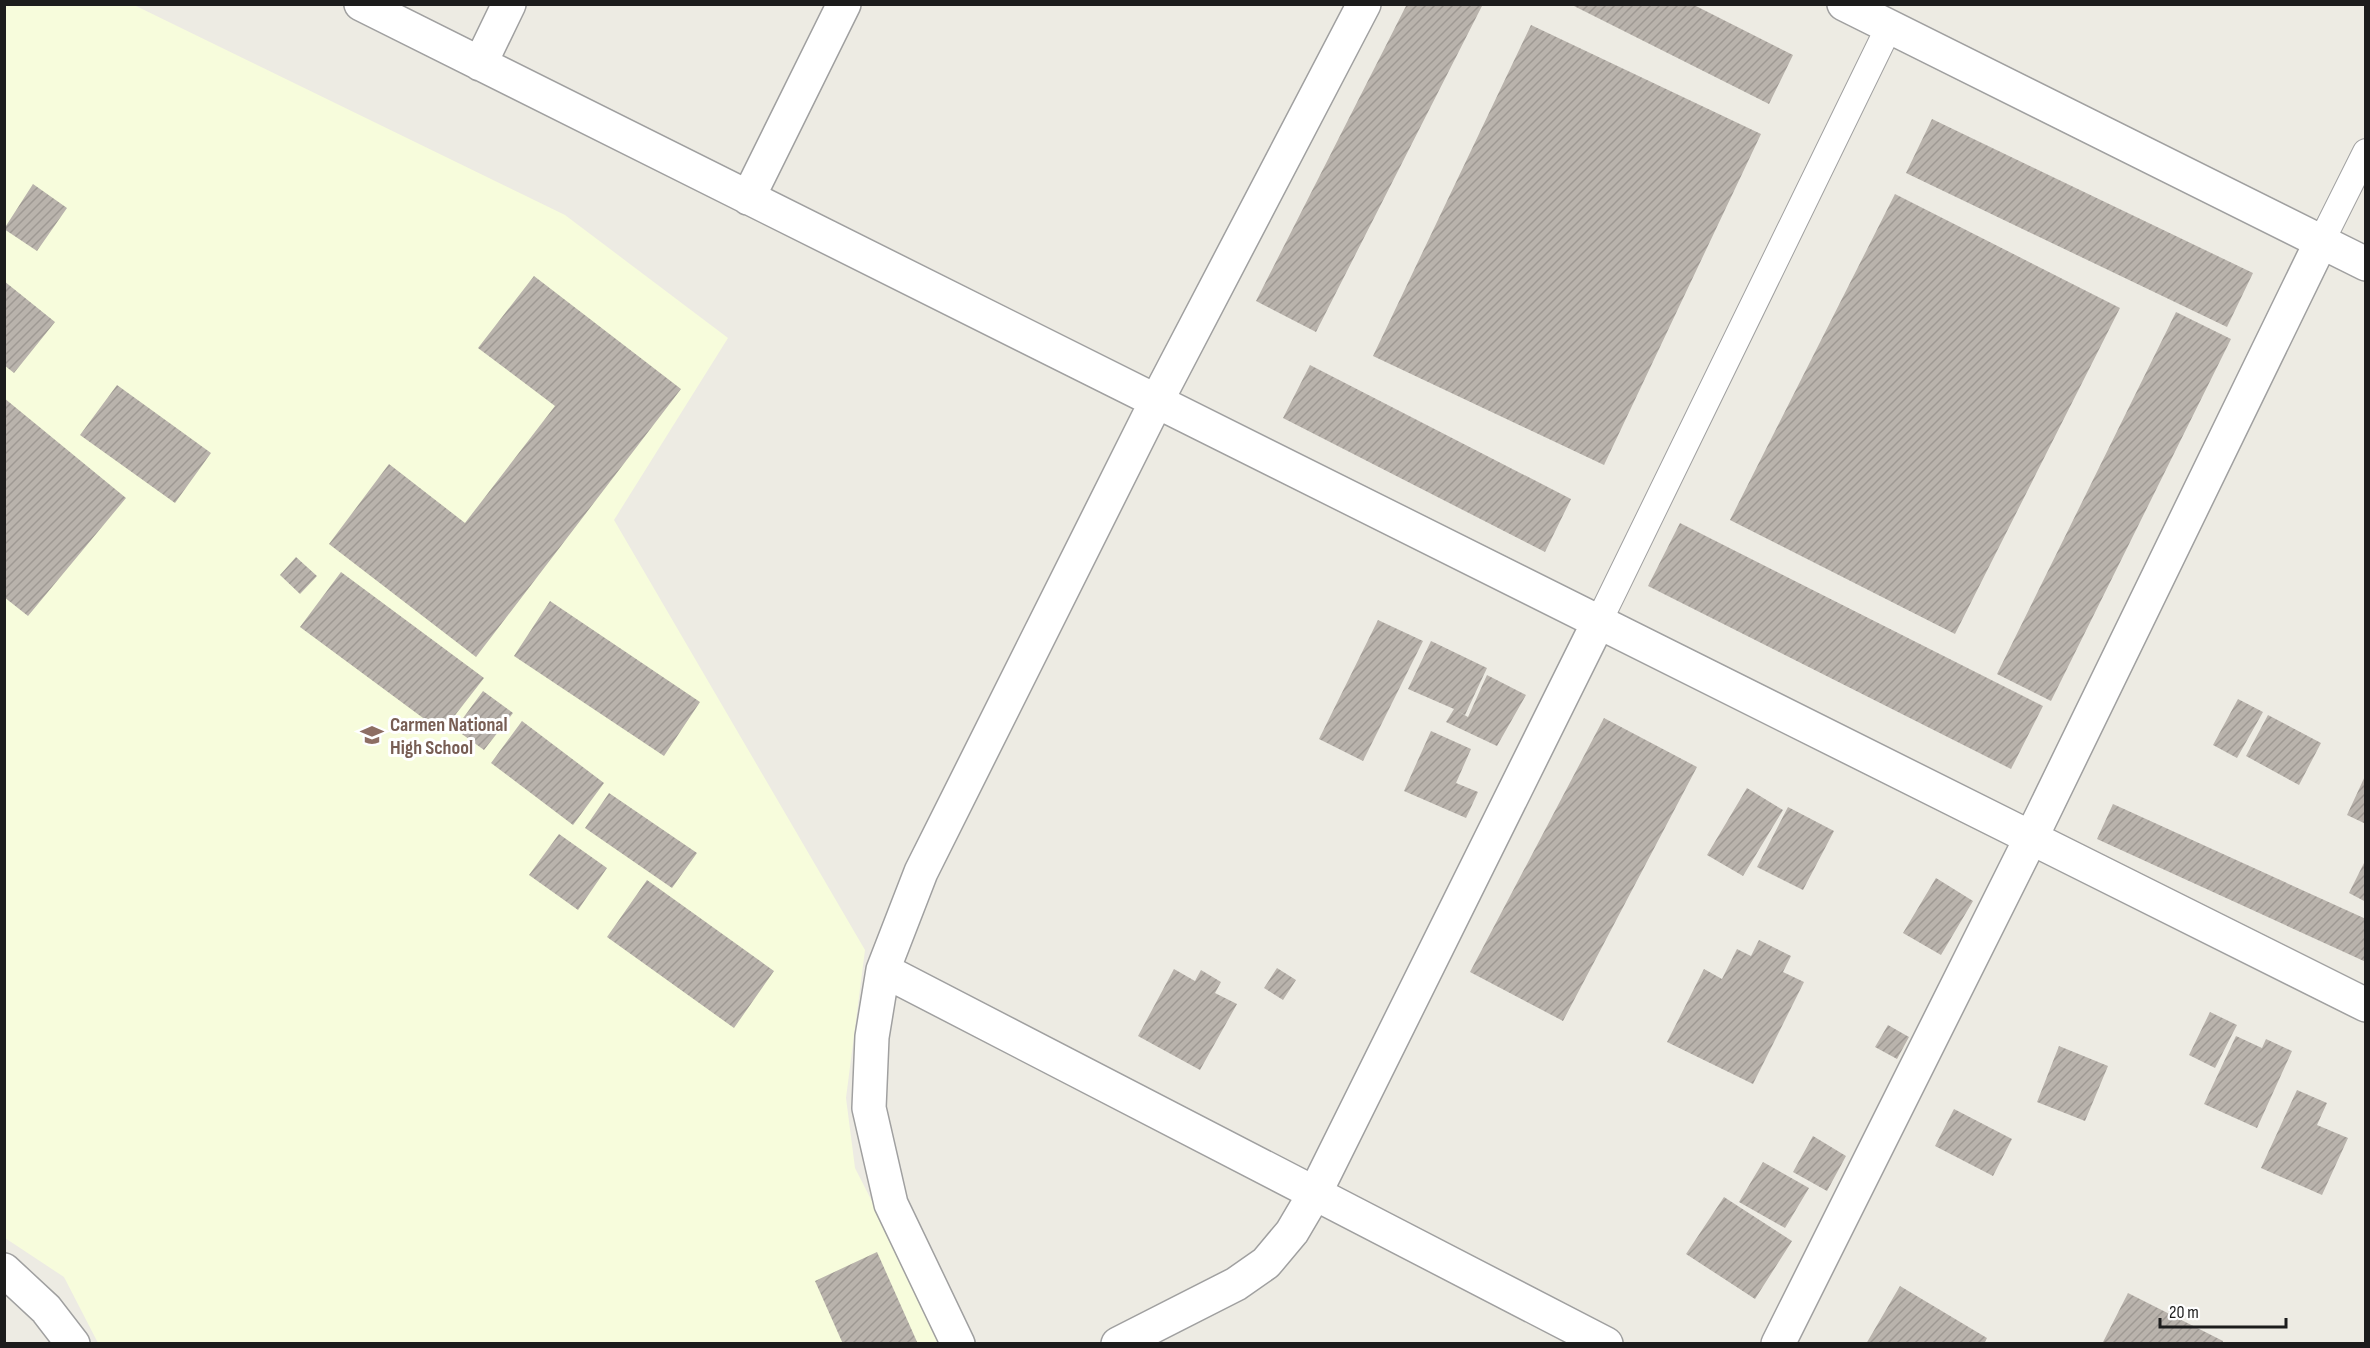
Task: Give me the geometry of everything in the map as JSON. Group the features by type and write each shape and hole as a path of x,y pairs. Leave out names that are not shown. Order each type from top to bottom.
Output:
{"street":[{"path":"361,4 2366,1005"},
{"path":"480,64 509,4"},
{"path":"748,198 843,4"},
{"path":"958,1344 891,1204 868,1108 872,1037 883,970 921,872 1156,402 1364,4"},
{"path":"1844,4 2366,264"},
{"path":"1778,1344 2031,838 2321,242"},
{"path":"1118,1344 1236,1284 1266,1263 1292,1232 1315,1193 1598,622"},
{"path":"883,970 1606,1344"},
{"path":"4,1270 46,1309 73,1344"}],"lane":[{"path":"1598,622 1889,27"},
{"path":"2321,242 2366,152"}],"shaded area":[{"name":"Carmen National High School","path":"4,5 134,5 565,215 728,338 614,520 865,950 846,1098 855,1168 944,1343 98,1343 64,1277 5,1238"}],"building":[{"path":"1407,4 1483,4 1316,332 1256,301"},
{"path":"1570,4 1692,4 1793,55 1769,104"},
{"path":"1531,25 1761,134 1604,465 1373,356"},
{"path":"1932,119 2253,273 2227,327 1906,173"},
{"path":"33,184 67,208 37,251 4,229"},
{"path":"1895,194 2120,308 1955,634 1730,520"},
{"path":"534,276 681,389 476,657 329,544 389,464 465,523 555,406 478,348"},
{"path":"4,281 55,322 14,373 4,365"},
{"path":"2176,312 2231,339 2051,701 1997,674"},
{"path":"1310,365 1571,499 1545,552 1283,418"},
{"path":"117,385 211,453 175,503 80,435"},
{"path":"4,398 126,498 28,616 4,597"},
{"path":"1680,523 2043,706 2011,769 1648,586"},
{"path":"296,557 317,576 300,594 280,575"},
{"path":"341,572 484,678 442,732 300,627"},
{"path":"550,601 700,702 664,756 514,656"},
{"path":"1378,620 1423,641 1363,761 1319,739"},
{"path":"1431,641 1487,668 1465,715 1457,711 1468,717 1487,675 1526,695 1497,746 1446,722 1454,709 1408,689"},
{"path":"483,691 513,713 484,750 455,729"},
{"path":"2238,699 2263,712 2237,758 2213,745"},
{"path":"2268,715 2321,743 2299,785 2246,756"},
{"path":"1604,718 1697,767 1563,1021 1470,972"},
{"path":"522,721 604,783 573,825 491,763"},
{"path":"1431,731 1471,749 1456,783 1478,792 1466,818 1404,791"},
{"path":"2366,774 2366,824 2347,815"},
{"path":"1747,788 1783,810 1743,876 1707,855"},
{"path":"609,793 697,853 672,888 585,828"},
{"path":"2113,804 2366,919 2366,962 2097,839"},
{"path":"1788,807 1834,831 1803,890 1757,867"},
{"path":"559,834 607,868 578,910 529,875"},
{"path":"2366,859 2366,902 2349,893"},
{"path":"1936,878 1973,901 1941,955 1903,933"},
{"path":"647,880 774,971 734,1028 607,937"},
{"path":"1759,940 1791,956 1783,972 1804,982 1753,1084 1667,1042 1704,969 1722,979 1737,949 1751,956"},
{"path":"1277,968 1296,980 1283,1000 1264,988"},
{"path":"1174,969 1195,981 1201,970 1221,982 1215,993 1237,1004 1200,1070 1138,1036"},
{"path":"2210,1012 2237,1025 2215,1068 2189,1055"},
{"path":"1888,1025 1909,1037 1897,1059 1875,1047"},
{"path":"2236,1036 2262,1048 2266,1039 2292,1051 2257,1128 2204,1104"},
{"path":"2059,1046 2108,1066 2085,1121 2037,1102"},
{"path":"2297,1090 2327,1103 2317,1125 2348,1138 2322,1195 2261,1168"},
{"path":"1954,1109 2012,1139 1993,1176 1935,1146"},
{"path":"1813,1136 1846,1156 1827,1191 1793,1172"},
{"path":"1763,1162 1809,1188 1785,1228 1739,1202"},
{"path":"1724,1197 1792,1241 1755,1299 1686,1254"},
{"path":"877,1252 918,1344 843,1344 815,1281"},
{"path":"1900,1286 1987,1338 1984,1344 1866,1344"},
{"path":"2128,1293 2223,1341 2222,1344 2102,1344"}],"place":[{"name":"Carmen National High School","path":"372,735"}]}
